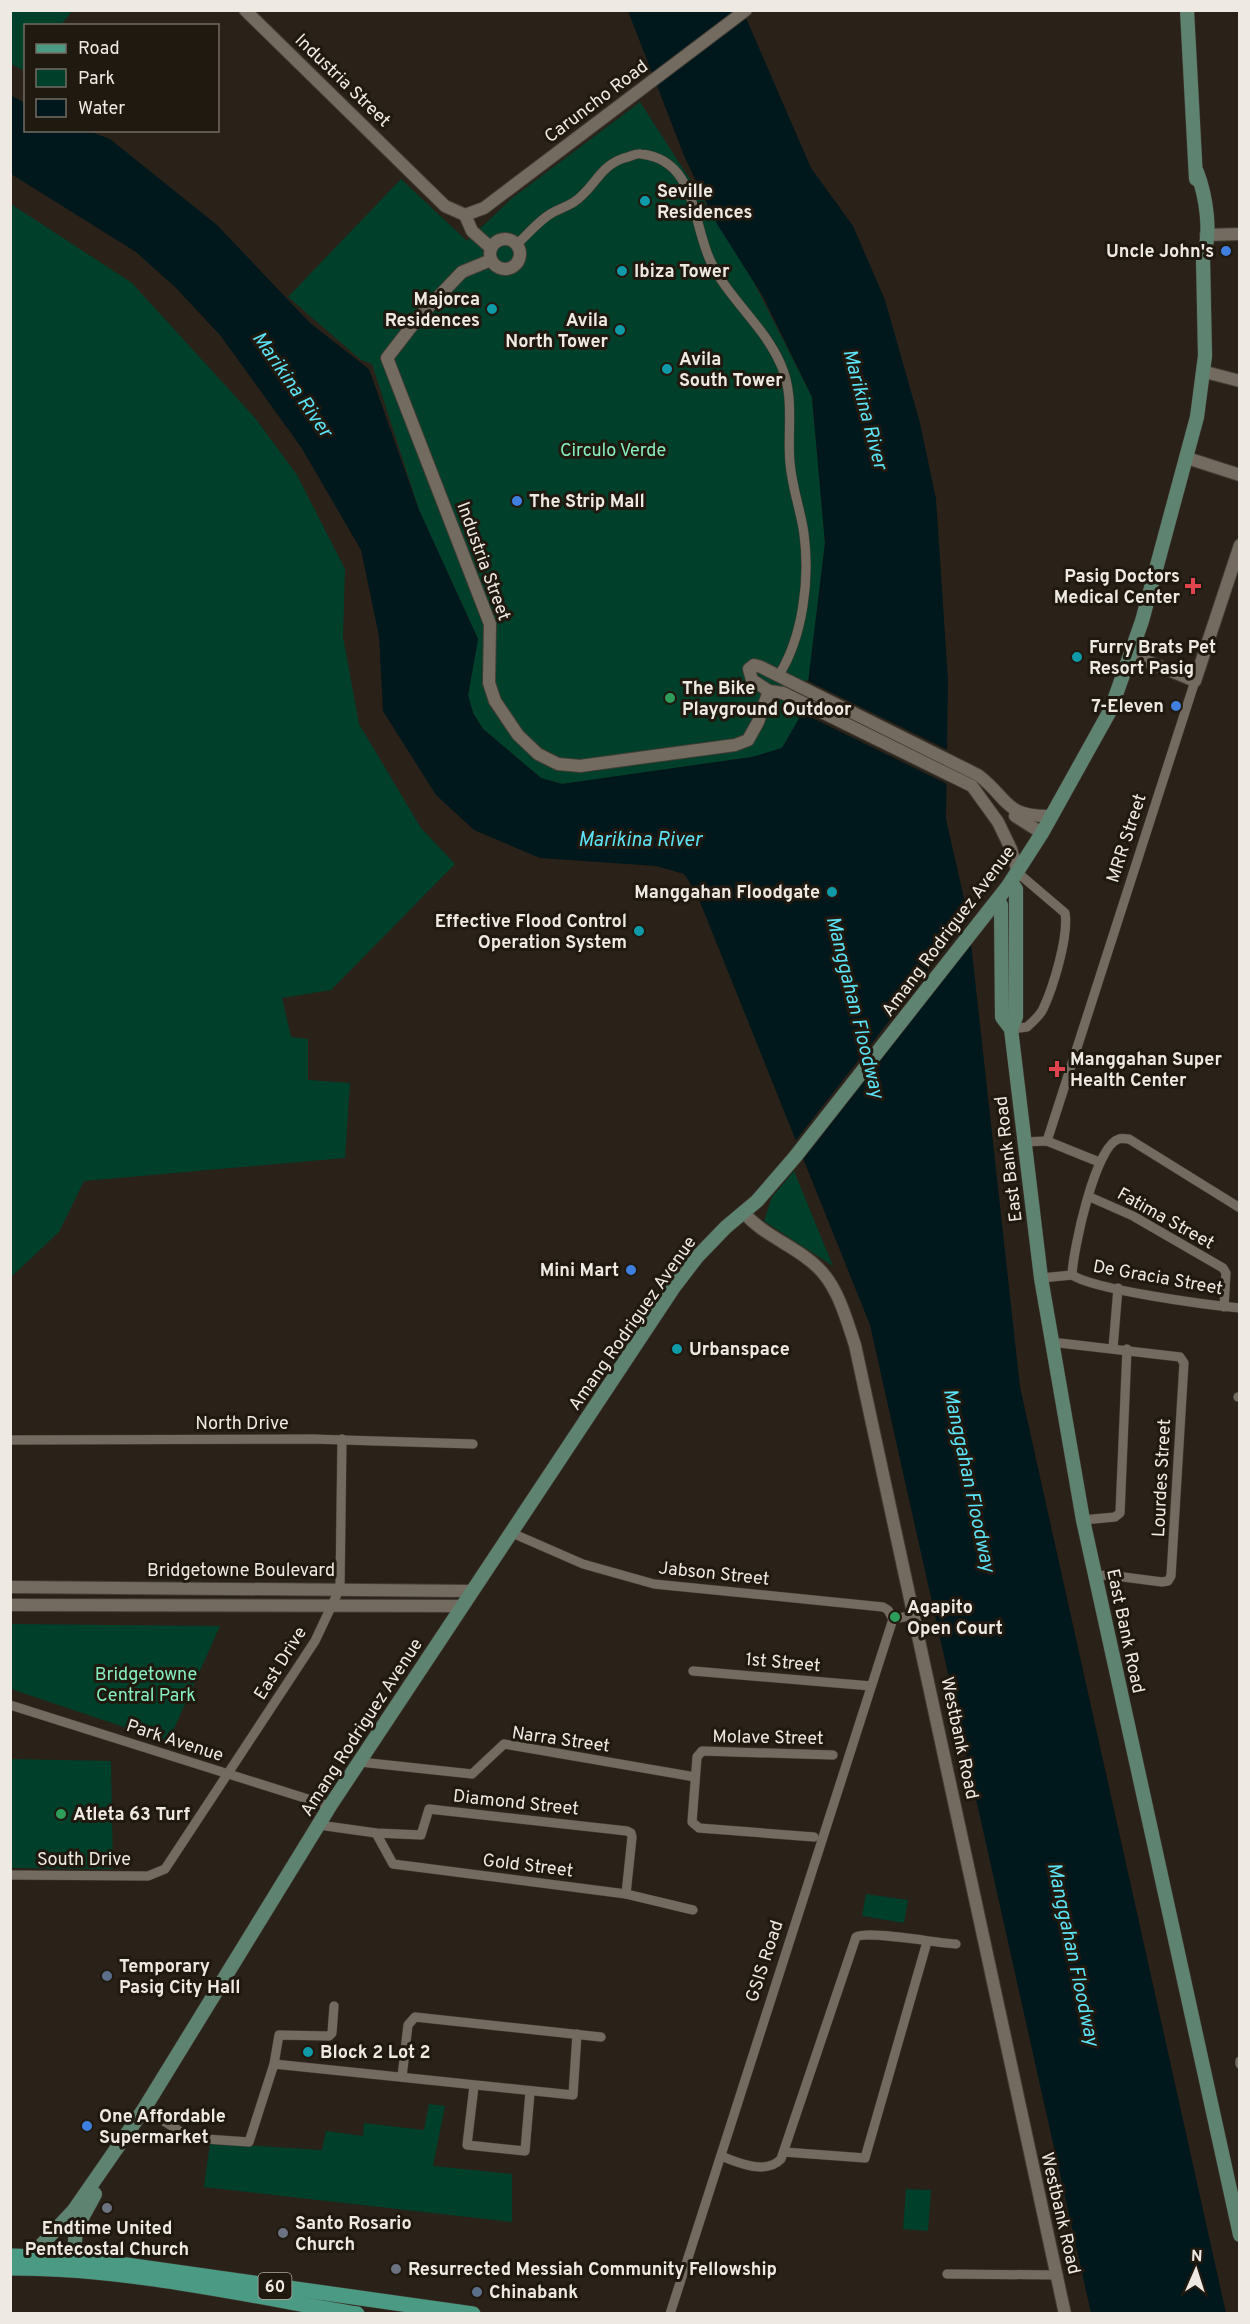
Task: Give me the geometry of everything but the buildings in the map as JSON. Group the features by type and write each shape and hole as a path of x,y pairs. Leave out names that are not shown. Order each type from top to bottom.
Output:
{"main road":[{"name":"Amang Rodriguez Avenue","path":"1187,10 1197,172 1195,189 1198,248 1203,257"},
{"name":"Amang Rodriguez Avenue","path":"32,2255 74,2210 144,2109 330,1806 674,1287 697,1257 744,1213 795,1157 1015,878 1111,709 1132,655 1187,458 1204,372 1203,257 1207,247 1203,190 1197,172"},
{"name":"East Bank Road","path":"1015,878 1016,1017 1011,1029 1023,1142 1051,1342 1083,1520 1239,2235"},
{"name":"East Bank Road","path":"998,900 1001,905 1002,1017 1011,1029"},
{"name":"Amang Rodriguez Avenue","path":"76,2258 74,2234 95,2194 106,2166"},
{"name":"60","path":"10,2256 76,2258 473,2313"},
{"name":"60","path":"10,2268 78,2271 157,2281 357,2313"}],"street":[{"name":"Industria Street","path":"245,10 445,206 465,215 472,231 491,254 462,272 418,318 387,358 490,624 489,683 506,720 538,754 558,764 580,766 735,745 748,740 777,692"},
{"name":"Caruncho Road","path":"465,215 484,208 746,10"},
{"path":"516,245 547,216 575,202 611,163 639,153 656,157 680,173 692,199 699,233 710,260 722,282 767,339 786,379 790,397 790,470 804,532 806,564 802,608 784,684 777,692"},
{"path":"1206,235 1239,234"},
{"path":"504,239 516,245 519,259 512,267 501,268 491,254 499,240 504,239"},
{"path":"1204,372 1239,381"},
{"path":"1187,458 1239,475"},
{"name":"MRR Street","path":"1047,1141 1239,545"},
{"path":"1132,655 1195,681"},
{"path":"1011,1029 1027,1028 1042,1011 1067,924 1065,913 1015,878 1011,849 998,822 972,786 752,680 749,669 754,665 785,678 978,775 988,782 1012,812 1042,832"},
{"path":"1012,812 1033,817 1051,816"},
{"path":"998,822 1010,821 1012,812"},
{"name":"De Gracia Street","path":"1239,1208 1129,1140 1120,1138 1113,1142 1099,1162 1074,1245 1072,1275 1084,1281 1118,1288 1239,1308"},
{"path":"1023,1142 1047,1141 1099,1162"},
{"name":"Fatima Street","path":"1090,1197 1133,1216 1223,1268 1226,1273 1224,1306"},
{"name":"Westbank Road","path":"744,1213 759,1228 822,1272 831,1284 847,1320 861,1366 1065,2313"},
{"path":"1041,1278 1072,1275"},
{"path":"1113,1348 1118,1288"},
{"name":"Lourdes Street","path":"1051,1342 1127,1349 1180,1357 1184,1364 1171,1576 1168,1581 1162,1582 1108,1575 1095,1576"},
{"path":"1083,1520 1115,1517 1120,1513 1127,1349"},
{"name":"North Drive","path":"10,1440 342,1439 473,1443"},
{"name":"East Drive","path":"157,1873 165,1869 229,1774 315,1641 333,1605 340,1588 342,1439"},
{"name":"Jabson Street","path":"512,1533 582,1564 631,1579 671,1587 883,1607 888,1610 893,1619"},
{"name":"Bridgetowne Boulevard","path":"10,1587 340,1588 472,1591"},
{"name":"Bridgetowne Boulevard","path":"10,1605 461,1606"},
{"path":"893,1619 915,1614"},
{"name":"GSIS Road","path":"670,2313 893,1619"},
{"name":"1st Street","path":"693,1671 871,1686"},
{"name":"Park Avenue","path":"10,1705 330,1806"},
{"name":"Narra Street","path":"360,1762 472,1774 504,1744 695,1777"},
{"name":"Molave Street","path":"695,1777 697,1757 702,1751 833,1755"},
{"path":"695,1777 692,1822 699,1828 814,1837"},
{"name":"Diamond Street","path":"319,1825 376,1833 421,1835 429,1809 627,1831 631,1833 632,1838 626,1894"},
{"name":"Gold Street","path":"376,1833 393,1864 626,1894 693,1910"},
{"name":"South Drive","path":"10,1875 148,1876 157,1873"},
{"path":"721,2156 767,2168 776,2165 784,2152 855,1937 873,1933 927,1942 956,1944"},
{"path":"784,2152 865,2158 927,1942"},
{"path":"144,2109 191,2138 245,2144 249,2142 274,2064 279,2034 328,2036 332,2032 334,2006"},
{"path":"402,2078 408,2025 415,2016 601,2037"},
{"path":"274,2064 573,2095 577,2034"},
{"path":"474,2086 467,2145 525,2151 530,2092"},
{"path":"947,2274 1058,2275"}],"green space":[{"path":"11,10 72,11 62,24 24,24 24,70 11,64"},
{"name":"Circulo Verde","path":"640,102 744,263 812,397 825,543 805,709 782,748 752,757 562,784 541,778 483,729 473,713 468,695 478,639 419,510 372,364 361,360 288,297 401,179 467,241 512,198"},
{"path":"11,204 132,283 256,419 297,475 345,569 343,637 359,724 421,828 455,864 331,990 282,998 291,1037 308,1039 308,1080 350,1083 345,1158 84,1181 59,1232 11,1277"},
{"path":"794,1171 833,1266 764,1221 772,1197"},
{"name":"Bridgetowne Central Park","path":"11,1624 220,1626 168,1742 11,1689"},
{"name":"Atleta 63 Turf","path":"11,1759 111,1761 113,1869 11,1868"},
{"path":"866,1894 908,1900 904,1923 862,1916"},
{"path":"429,2104 445,2106 433,2166 512,2174 512,2222 204,2187 210,2143 322,2150 326,2131 363,2136 364,2123 424,2130"},
{"path":"906,2189 931,2190 928,2231 903,2229"}],"water":[{"path":"628,11 743,11 811,168 853,226 885,300 920,423 936,499 948,680 946,819 968,916 1020,1387 1226,2313 1091,2313 870,1325 696,892 684,874 656,866 540,858 474,830 436,795 383,711 379,636 361,550 301,447 220,335 175,287 136,252 11,174 10,95 24,102 24,132 92,132 110,139 217,225 310,323 369,369 419,510 478,639 468,695 473,713 483,729 541,778 562,784 752,757 782,748 805,708 825,543 812,397 762,295 717,224 685,158"}],"pier":[{"path":"806,680 950,751 949,785 800,712"},
{"path":"971,916 974,941 801,1162 793,1144"}],"place":[{"name":"Seville Residences","path":"645,201"},
{"name":"Uncle John's","path":"1226,251"},
{"name":"Ibiza Tower","path":"622,271"},
{"name":"Majorca Residences","path":"492,309"},
{"name":"Avila North Tower","path":"620,330"},
{"name":"Avila South Tower","path":"667,369"},
{"name":"The Strip Mall","path":"517,501"},
{"name":"Pasig Doctors Medical Center","path":"1193,586"},
{"name":"Furry Brats Pet Resort Pasig","path":"1077,657"},
{"name":"The Bike Playground Outdoor","path":"670,698"},
{"name":"7-Eleven","path":"1176,706"},
{"name":"Manggahan Floodgate","path":"832,892"},
{"name":"Effective Flood Control Operation System","path":"639,931"},
{"name":"Manggahan Super Health Center","path":"1057,1069"},
{"name":"Mini Mart","path":"631,1270"},
{"name":"Urbanspace","path":"677,1349"},
{"name":"Agapito Open Court","path":"895,1617"},
{"name":"Atleta 63 Turf","path":"61,1814"},
{"name":"Temporary Pasig City Hall","path":"107,1976"},
{"name":"Block 2 Lot 2","path":"308,2052"},
{"name":"One Affordable Supermarket","path":"87,2126"},
{"name":"Endtime United Pentecostal Church","path":"107,2208"},
{"name":"Santo Rosario Church","path":"283,2233"},
{"name":"Resurrected Messiah Community Fellowship","path":"396,2269"},
{"name":"Chinabank","path":"477,2292"}],"water label":[{"name":"Marikina River","path":"293,384"},
{"name":"Marikina River","path":"866,409"},
{"name":"Marikina River","path":"640,839"},
{"name":"Manggahan Floodway","path":"856,1007"},
{"name":"Manggahan Floodway","path":"970,1480"},
{"name":"Manggahan Floodway","path":"1074,1954"}]}
